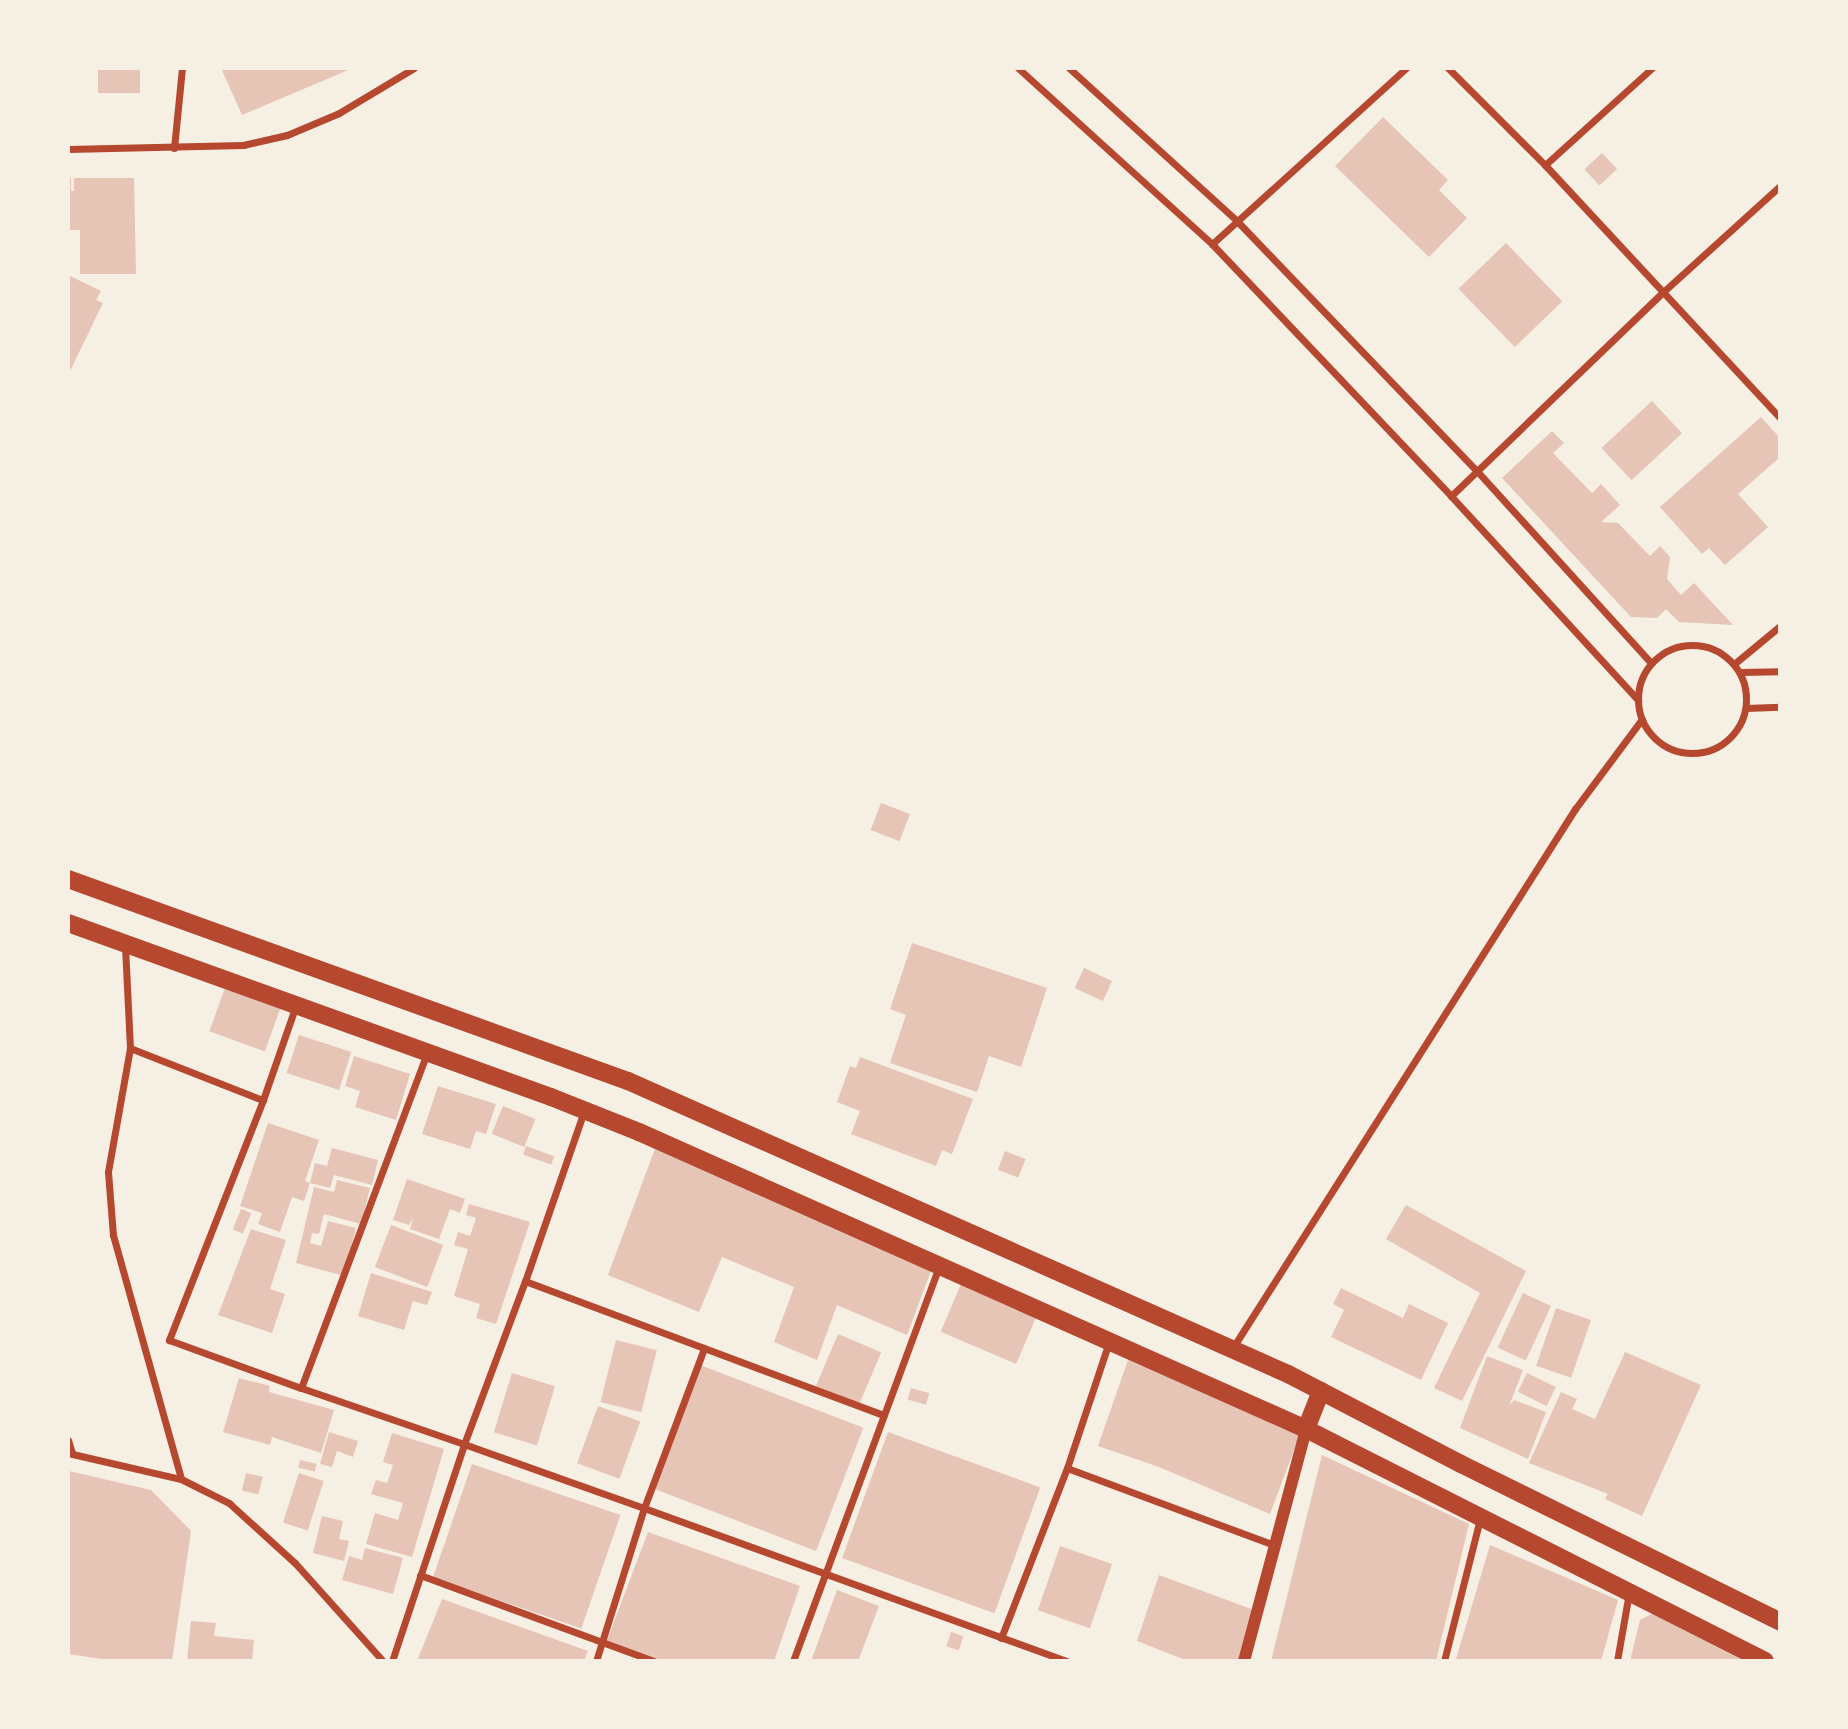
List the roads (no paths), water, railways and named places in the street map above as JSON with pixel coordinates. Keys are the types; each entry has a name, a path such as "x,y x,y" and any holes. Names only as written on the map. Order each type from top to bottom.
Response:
{"main road":[{"path":"68,879 628,1081 1321,1391 1780,1622"},
{"path":"68,923 584,1110 939,1264 1306,1429 1481,1515 1765,1661"},
{"path":"1306,1429 1321,1391"}],"street":[{"path":"174,148 182,68"},
{"path":"68,149 243,145 286,135 339,113 414,68"},
{"path":"1018,68 1212,244 1451,496 1638,700"},
{"path":"1069,68 1237,221 1477,471 1651,663"},
{"path":"1212,244 1406,68"},
{"path":"1448,68 1545,165 1780,418"},
{"path":"1545,165 1652,68"},
{"path":"1451,496 1663,292 1780,186"},
{"path":"1734,664 1780,626"},
{"path":"1693,645 1709,647 1734,664 1741,672 1747,692 1746,708 1733,736 1721,746 1690,754 1661,744 1642,719 1638,700 1639,687 1651,663 1663,653 1693,645"},
{"path":"1741,672 1780,671"},
{"path":"1746,708 1780,707"},
{"path":"1231,1349 1575,809 1642,719"},
{"path":"124,942 130,1048 108,1172 113,1235 181,1479"},
{"path":"296,1004 263,1100 169,1340 1067,1661"},
{"path":"130,1048 263,1100"},
{"path":"301,1388 427,1052"},
{"path":"392,1661 464,1444 525,1281 584,1110"},
{"path":"793,1661 939,1264"},
{"path":"525,1281 884,1415"},
{"path":"1001,1638 1067,1468 1110,1341"},
{"path":"596,1661 644,1508 704,1348"},
{"path":"1244,1661 1306,1429"},
{"path":"68,1440 70,1453 181,1479 229,1503 295,1563 383,1661"},
{"path":"1067,1468 1274,1545"},
{"path":"1444,1661 1481,1515"},
{"path":"420,1575 603,1640 654,1661"},
{"path":"1617,1661 1629,1592"}]}
